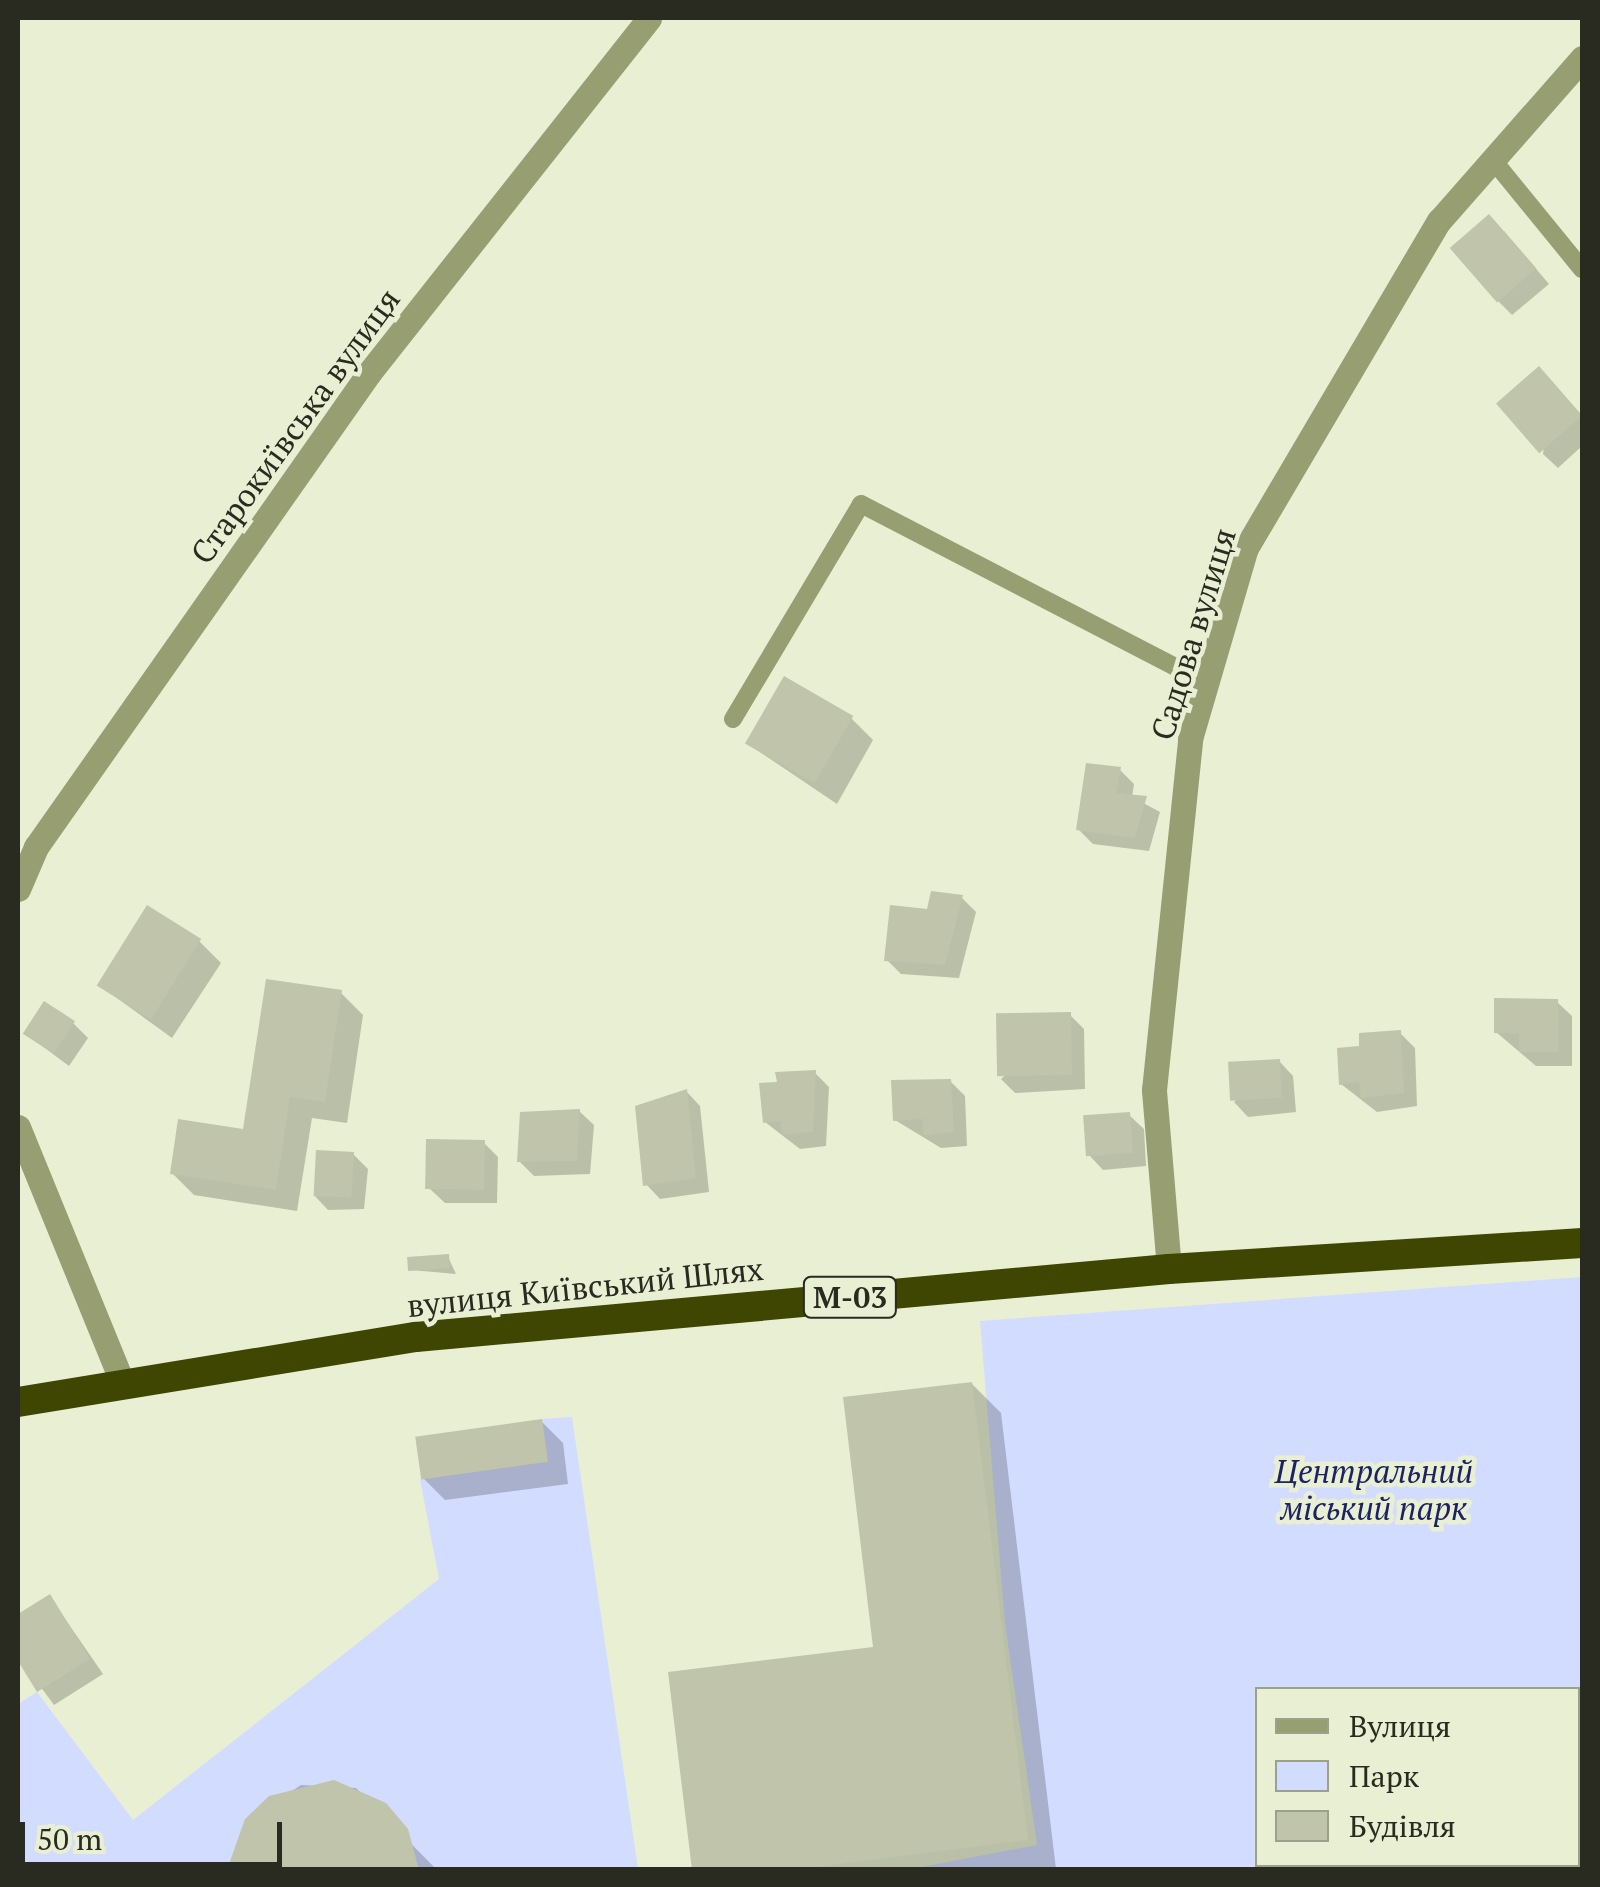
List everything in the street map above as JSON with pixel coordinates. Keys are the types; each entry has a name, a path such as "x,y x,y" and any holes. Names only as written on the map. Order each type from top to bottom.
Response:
{"highway":[{"name":"вулиця Київський Шлях","path":"18,1402 120,1380 416,1337 1169,1269 1582,1243"}],"street":[{"name":"Старокиївська вулиця","path":"18,889 36,847 369,373 648,18"},
{"name":"Садова вулиця","path":"1169,1269 1154,1090 1190,739 1246,548 1438,222 1582,58"},
{"path":"18,1127 120,1380"}],"lane":[{"path":"1493,160 1582,269"},
{"path":"733,719 861,504 1206,682"}],"green space":[{"name":"Центральний міський парк","path":"1582,1277 1582,1837 1580,1687 1255,1687 1255,1867 911,1869 1037,1845 1005,1623 980,1321"},
{"path":"572,1417 638,1869 18,1869 18,1704 37,1692 133,1820 439,1579 420,1479 547,1462 542,1419"}],"building":[{"path":"1489,214 1536,268 1497,302 1450,248"},
{"path":"1539,366 1582,415 1539,453 1496,403"},
{"path":"784,676 853,716 814,784 745,744"},
{"path":"1086,763 1121,767 1116,793 1147,796 1135,838 1076,830"},
{"path":"931,891 963,895 945,965 884,961 890,905 927,909"},
{"path":"147,905 201,939 151,1019 97,986"},
{"path":"266,979 342,990 325,1102 290,1097 276,1190 170,1174 178,1119 243,1129"},
{"path":"1494,998 1558,999 1559,1052 1519,1052 1519,1034 1494,1033"},
{"path":"44,1001 75,1021 54,1054 23,1034"},
{"path":"1071,1012 1072,1075 997,1076 996,1013"},
{"path":"1401,1030 1404,1093 1361,1098 1359,1082 1339,1085 1337,1048 1359,1046 1359,1033"},
{"path":"1280,1059 1282,1098 1230,1101 1228,1062"},
{"path":"816,1070 813,1132 783,1135 780,1121 763,1123 759,1083 777,1082 775,1072"},
{"path":"951,1079 954,1132 924,1135 922,1119 893,1121 891,1080"},
{"path":"687,1089 696,1178 643,1186 635,1106"},
{"path":"580,1109 577,1161 517,1162 520,1112"},
{"path":"1130,1112 1133,1153 1086,1156 1083,1115"},
{"path":"426,1139 485,1140 484,1190 425,1189"},
{"path":"316,1150 354,1152 352,1198 314,1196"},
{"path":"449,1254 450,1268 408,1271 407,1257"},
{"path":"972,1382 1028,1840 793,1870 692,1870 668,1672 873,1647 843,1397"},
{"path":"542,1419 548,1462 421,1479 415,1437"},
{"path":"50,1594 90,1659 37,1692 18,1661 18,1614"},
{"path":"334,1780 386,1803 408,1829 419,1870 227,1870 245,1819 269,1796"}]}
